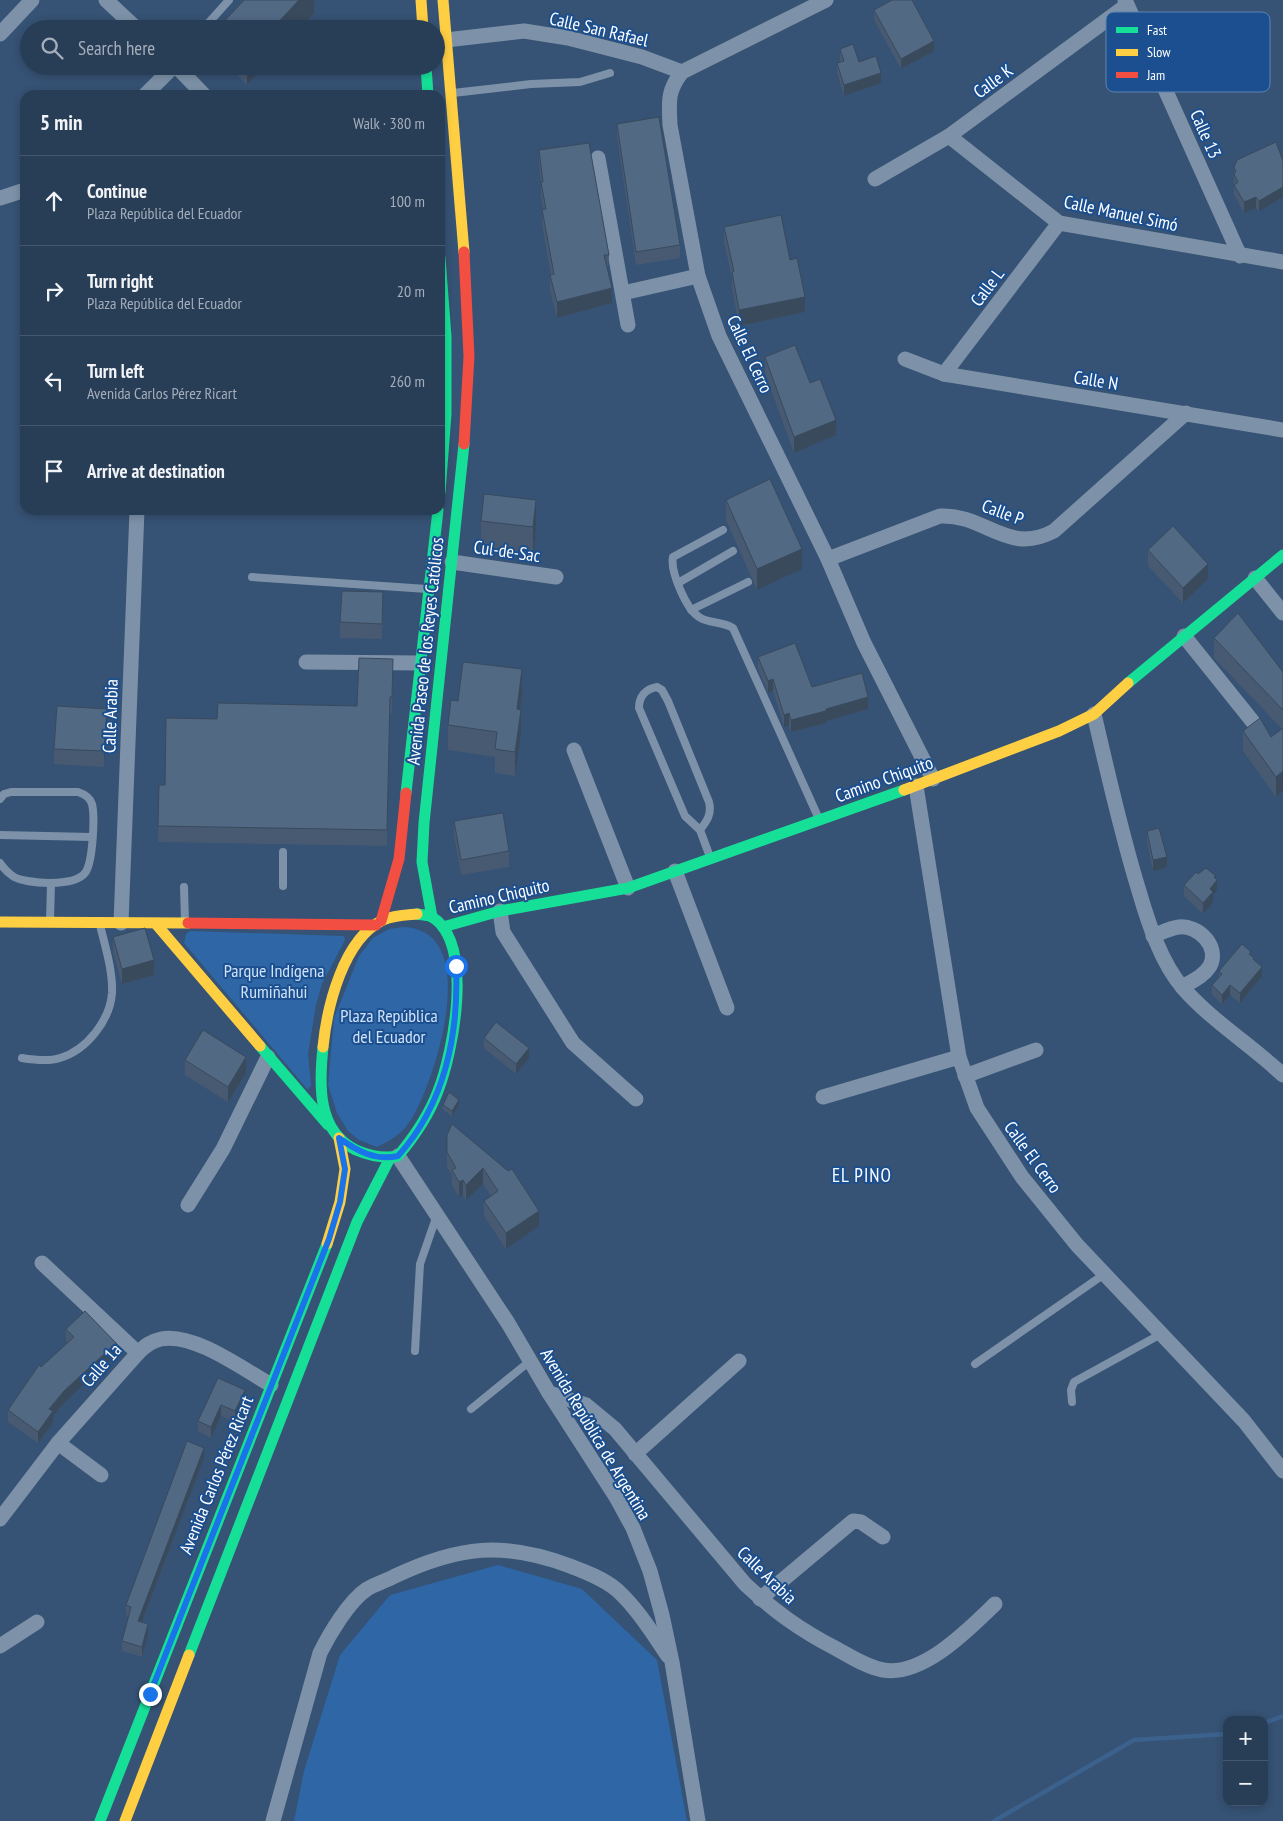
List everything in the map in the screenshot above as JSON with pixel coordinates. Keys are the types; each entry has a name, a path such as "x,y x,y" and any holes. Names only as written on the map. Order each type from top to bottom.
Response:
{"main road":[{"path":"421,0 422,20"},
{"name":"Avenida Paseo de los Reyes Católicos","path":"443,0 444,20"},
{"name":"Avenida Paseo de los Reyes Católicos","path":"445,27 445,46"},
{"name":"Avenida Paseo de los Reyes Católicos","path":"430,75 435,90"},
{"name":"Avenida Paseo de los Reyes Católicos","path":"438,90 440,75"},
{"name":"Avenida Paseo de los Reyes Católicos","path":"432,917 422,862 424,823 460,495 469,356 468,306 445,149"},
{"path":"445,388 445,427"},
{"name":"Avenida Paseo de los Reyes Católicos","path":"379,923 398,859 437,515"},
{"name":"Camino Chiquito","path":"443,927 500,912 628,888 916,786 1059,731 1094,714 1184,636 1283,555"},
{"path":"0,912 19,922"},
{"path":"125,1821 357,1222 394,1157 410,1142 428,1114 447,1066 458,994 456,966 450,941 443,927 432,917 417,914 400,915 379,923 366,934 353,951 341,976 325,1023 320,1061 323,1098 328,1126"},
{"path":"0,922 156,924 379,923"},
{"path":"156,924 339,1138 354,1149 368,1155 394,1157"},
{"name":"Avenida Carlos Pérez Ricart","path":"100,1821 329,1239 340,1202 345,1169 339,1138"}],"street":[{"path":"0,34 32,0"},
{"path":"106,0 127,20"},
{"path":"682,72 826,0"},
{"name":"Calle K","path":"1113,12 1126,2"},
{"name":"Calle K","path":"875,179 949,136 1106,17"},
{"name":"Calle San Rafael","path":"446,40 524,31 568,38 642,57 682,72"},
{"name":"Calle El Cerro","path":"682,72 672,85 668,100 670,125 698,276 719,336 828,559 864,643 933,779"},
{"path":"151,90 166,75"},
{"path":"184,75 199,90"},
{"name":"Calle 13","path":"1166,92 1240,256"},
{"name":"Calle Manuel Simó","path":"949,136 1059,223 1283,262"},
{"path":"598,158 628,325"},
{"path":"0,198 20,192"},
{"name":"Calle L","path":"944,374 1059,223"},
{"path":"623,293 698,276"},
{"path":"445,337 469,356"},
{"name":"Calle N","path":"905,359 944,374 1283,430"},
{"name":"Calle P","path":"828,559 940,516 966,519 1017,539 1031,540 1043,537 1068,519 1186,413"},
{"path":"445,494 460,495"},
{"name":"Calle Arabia","path":"121,923 137,515"},
{"name":"Cul-de-Sac","path":"452,562 556,577"},
{"path":"1256,578 1283,613"},
{"path":"1184,636 1253,722"},
{"path":"306,662 421,663"},
{"path":"1094,714 1123,838 1152,936 1182,987 1210,1015 1264,1057 1283,1075"},
{"path":"574,750 628,888"},
{"name":"Calle El Cerro","path":"916,786 959,1057 977,1108 992,1134 1022,1177 1103,1276 1244,1421 1283,1471"},
{"path":"675,871 727,1008"},
{"path":"500,912 503,932 573,1043 636,1099"},
{"path":"1152,936 1180,927 1192,928 1203,934 1209,943 1212,952 1210,964 1200,977 1182,987"},
{"path":"965,1076 1036,1050"},
{"path":"188,1205 223,1149 268,1057"},
{"path":"823,1097 959,1057"},
{"name":"Avenida República de Argentina","path":"394,1157 437,1214 577,1435 633,1528 650,1571 672,1662 698,1821"},
{"path":"42,1264 138,1352"},
{"name":"Calle 1a","path":"0,1519 58,1443 138,1352 149,1343 161,1339 191,1341 271,1385"},
{"path":"635,1454 739,1361"},
{"name":"Calle Arabia","path":"549,1393 586,1405 596,1412 635,1454 745,1584 760,1599 799,1629 872,1667 885,1671 902,1670 920,1664 966,1633 996,1604"},
{"path":"58,1443 101,1475"},
{"path":"760,1599 853,1521 862,1522 883,1537"},
{"path":"273,1821 320,1653 329,1635 367,1589 415,1567 443,1557 492,1548 534,1554 565,1564 589,1573 617,1589 647,1624 672,1662"},
{"path":"0,1646 37,1622"}],"lane":[{"path":"211,20 229,0"},
{"path":"445,93 531,84 580,82 610,73"},
{"path":"723,530 673,557 672,571 691,610 704,620 728,625 732,628 820,820"},
{"path":"678,582 733,552"},
{"path":"252,577 429,589"},
{"path":"691,610 748,582"},
{"path":"700,830 707,821 711,810 710,802 668,701 662,690 656,687 649,688 641,696 639,708 685,816 700,830 710,859"},
{"path":"0,799 4,794 11,792 78,792 86,795 92,804 90,862 85,873 76,880 51,883 15,877 4,870 0,864"},
{"path":"0,835 92,838"},
{"path":"283,852 284,886"},
{"path":"50,922 51,883"},
{"path":"184,887 185,924"},
{"path":"22,1058 41,1061 60,1058 83,1045 105,1019 112,991 100,923"},
{"path":"415,1351 420,1264 437,1214"},
{"path":"975,1364 1103,1276"},
{"path":"1072,1402 1071,1390 1074,1382 1161,1334"},
{"path":"471,1409 530,1361"}],"green space":[{"name":"Plaza República del Ecuador","path":"404,927 428,935 442,953 448,979 447,1009 441,1041 432,1072 412,1118 397,1136 377,1147 359,1140 348,1131 337,1113 328,1085 334,1018 359,956 373,938 389,929"},
{"name":"Parque Indígena Rumiñahui","path":"190,931 344,936 345,940 322,984 316,1005 308,1054 311,1085 308,1090 184,943 186,934"},
{"path":"498,1565 582,1589 657,1660 687,1821 294,1821 304,1771 340,1655 390,1595"}],"building":[{"path":"244,0 299,0 280,20 225,20"},
{"path":"892,0 912,0 934,41 901,59 874,10"},
{"path":"853,44 859,62 876,56 881,73 844,85 837,63 844,61 840,49"},
{"path":"659,117 680,245 636,252 617,124"},
{"path":"1276,142 1283,161 1283,187 1259,201 1256,197 1244,202 1234,185 1238,182 1234,174 1236,172 1234,167 1237,160"},
{"path":"589,143 609,255 604,255 612,288 557,302 550,275 554,274 542,209 546,209 541,182 543,182 539,150"},
{"path":"781,215 790,260 797,258 805,297 739,310 732,272 734,271 724,227"},
{"path":"795,345 810,383 820,379 836,420 794,437 765,357"},
{"path":"770,479 802,549 757,569 726,500"},
{"path":"484,494 536,500 533,527 481,521"},
{"path":"1173,526 1208,564 1183,588 1148,550"},
{"path":"342,591 383,592 382,624 340,622"},
{"path":"1238,613 1283,672 1283,710 1214,638"},
{"path":"795,643 812,687 862,673 868,697 791,720 789,713 784,715 773,679 768,681 758,657"},
{"path":"359,658 393,659 392,697 390,697 387,830 158,826 159,785 165,785 166,718 217,719 218,703 357,706"},
{"path":"463,662 522,669 517,709 521,710 515,752 495,749 497,732 448,725 451,700 458,701"},
{"path":"57,706 107,709 104,751 54,749"},
{"path":"1260,718 1271,737 1283,728 1283,771 1276,777 1243,731"},
{"path":"503,813 509,851 461,860 454,821"},
{"path":"1159,828 1167,857 1153,860 1147,831"},
{"path":"1206,868 1216,876 1214,877 1217,880 1210,889 1213,892 1203,903 1184,885 1196,872 1198,874"},
{"path":"145,928 154,960 122,969 113,937"},
{"path":"1242,944 1251,952 1249,954 1253,959 1262,967 1240,993 1230,985 1222,995 1212,985 1222,974 1219,971"},
{"path":"496,1022 529,1048 516,1064 484,1038"},
{"path":"203,1030 246,1057 228,1087 185,1060"},
{"path":"449,1092 459,1100 452,1111 443,1105"},
{"path":"452,1124 508,1171 512,1169 539,1211 506,1233 484,1201 498,1191 483,1168 466,1185 463,1180 459,1182 452,1170 456,1168 447,1152 447,1135"},
{"path":"85,1311 116,1343 64,1391 49,1409 53,1411 38,1432 8,1410 39,1365 41,1367 74,1337 66,1329"},
{"path":"218,1378 245,1390 235,1411 221,1405 211,1427 198,1421"},
{"path":"187,1441 204,1448 138,1621 148,1624 142,1647 122,1641 131,1607 126,1605"}],"waterway":[{"path":"1268,1722 1283,1716"},
{"path":"994,1821 1134,1740 1223,1734"}],"traffic: fast":[{"path":"427,75 428,90"},
{"path":"445,324 445,427"},
{"path":"432,917 422,862 424,823 464,444"},
{"path":"406,793 437,515"},
{"path":"1128,683 1283,555"},
{"path":"443,927 500,911 628,888 904,790"},
{"path":"323,1047 321,1091 327,1119 334,1131 343,1142 361,1152 382,1157 398,1156 421,1125 438,1091 449,1051 457,1000 457,973 453,950 445,930 432,917 417,914"},
{"path":"260,1046 328,1125"},
{"path":"189,1655 357,1222 390,1158"},
{"path":"100,1821 327,1244"}],"traffic: slow":[{"path":"421,0 422,20"},
{"path":"443,0 445,20"},
{"path":"445,24 464,252"},
{"path":"904,790 1059,731 1094,714 1128,683"},
{"path":"323,1047 333,994 347,958 357,942 369,929 387,918 417,914"},
{"path":"0,922 188,923"},
{"path":"156,924 260,1046"},
{"path":"327,1244 340,1202 345,1169 339,1138"},
{"path":"125,1821 189,1655"}],"traffic: jam":[{"path":"464,252 469,356 464,444"},
{"path":"381,921 399,859 406,793"},
{"path":"188,923 376,925"}],"district":[{"name":"EL PINO","path":"862,1175"}],"route":[{"path":"150,1694 329,1239 340,1202 345,1169 339,1138 354,1149 368,1155 390,1158 398,1156 410,1142 428,1114 447,1066 458,994 456,966"}]}
